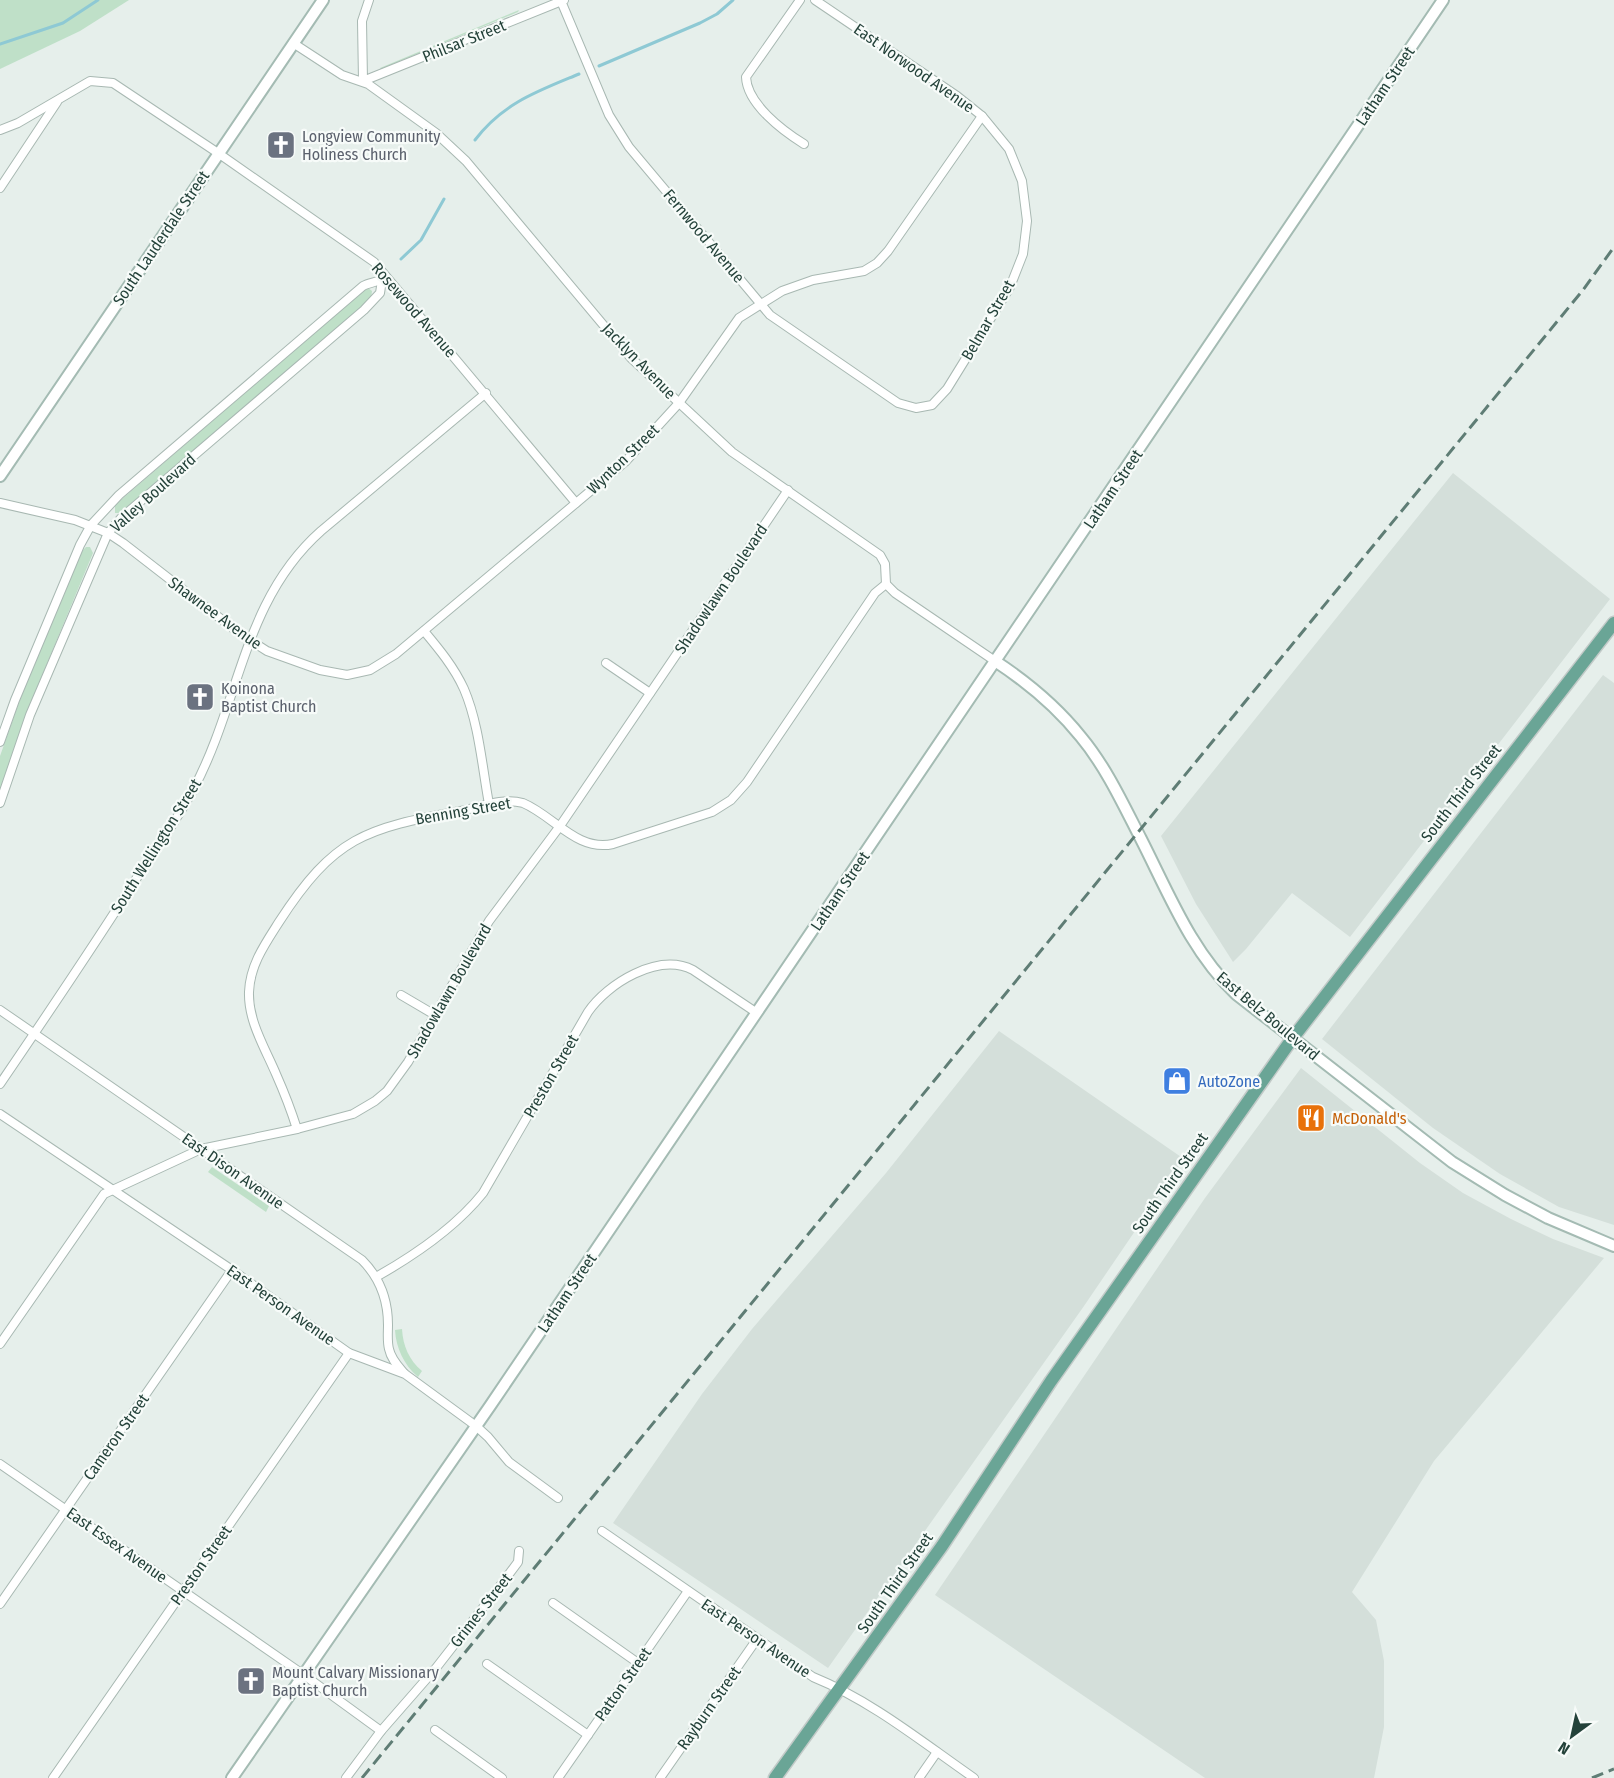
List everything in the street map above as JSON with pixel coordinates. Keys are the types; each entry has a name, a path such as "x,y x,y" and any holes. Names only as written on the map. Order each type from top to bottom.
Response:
{"main road":[{"name":"South Third Street","path":"775,1778 942,1546 1051,1381 1292,1039 1614,622"}],"street":[{"name":"South Lauderdale Street","path":"0,476 322,0"},
{"path":"363,81 362,21 369,0"},
{"path":"800,0 746,77 747,88 774,123 804,144"},
{"name":"East Norwood Avenue","path":"815,0 957,96 982,116"},
{"name":"Latham Street","path":"232,1778 476,1426 1443,0"},
{"name":"Philsar Street","path":"363,81 562,1"},
{"name":"Fernwood Avenue","path":"562,1 609,115 629,147 770,315 898,403 916,408"},
{"name":"Jacklyn Avenue","path":"293,43 342,75 363,81 436,133 466,161 631,358 732,452 880,555 885,564 886,584"},
{"name":"Rosewood Avenue","path":"0,130 18,123 58,100 75,87 90,81 113,83 362,252 486,393 576,503"},
{"path":"0,188 58,100"},
{"name":"Wynton Street","path":"424,631 625,462 679,403 739,318 782,291 813,280 851,275 864,271 877,263 888,251 982,116"},
{"name":"Belmar Street","path":"916,408 932,405 947,389 1010,286 1023,254 1027,221 1022,181 1009,149 982,116"},
{"name":"Valley Boulevard","path":"0,742 53,608 91,525 119,495 363,286 371,281 385,278"},
{"name":"Valley Boulevard","path":"0,803 30,715 108,533 121,518 364,310 380,293 385,278"},
{"name":"South Wellington Street","path":"0,1084 80,969 193,789 272,590 298,554 321,531 486,393"},
{"name":"Shadowlawn Boulevard","path":"0,1344 105,1194 201,1149 345,1118 375,1101 401,1074 489,921 560,826 788,490"},
{"name":"Shawnee Avenue","path":"0,502 91,525 108,533 250,642 267,651 320,670 339,674 370,670 388,660 424,631"},
{"path":"886,584 996,661"},
{"name":"Benning Street","path":"297,1130 290,1107 252,1017 249,990 253,968 260,952 306,882 327,860 347,845 387,826 512,801 523,803 581,841 594,845 608,845 705,815 725,805 736,796 752,776 875,593 886,584"},
{"path":"424,631 453,669 467,698 476,730 489,804"},
{"name":"East Belz Boulevard","path":"996,661 1036,691 1081,736 1109,778 1176,911 1201,954 1236,994 1452,1162 1539,1214 1614,1246"},
{"path":"606,663 650,693"},
{"name":"Preston Street","path":"376,1278 442,1233 467,1212 483,1193 588,1012 599,997 617,982 653,968 682,966 693,970 757,1013"},
{"path":"401,995 435,1015"},
{"name":"East Dison Avenue","path":"0,1010 362,1260 384,1293 388,1306 389,1350 392,1358 405,1374"},
{"name":"East Person Avenue","path":"0,1114 232,1270 349,1353 405,1374 476,1426 509,1462 558,1498"},
{"name":"Cameron Street","path":"0,1604 232,1270"},
{"name":"Preston Street","path":"53,1778 349,1353"},
{"name":"East Essex Avenue","path":"0,1464 381,1731"},
{"name":"East Person Avenue","path":"602,1531 813,1677 866,1703 974,1778"},
{"name":"Grimes Street","path":"346,1778 381,1731 436,1668 503,1582 518,1562 519,1551"},
{"name":"Patton Street","path":"558,1778 688,1591"},
{"path":"553,1603 638,1663"},
{"name":"Rayburn Street","path":"660,1778 757,1639"},
{"path":"487,1664 588,1735"},
{"path":"435,1730 502,1778"},
{"path":"919,1778 937,1752"}],"shaded area":[{"path":"1453,473 1610,599 1350,937 1292,893 1233,962 1196,904 1161,836"},
{"path":"1603,675 1614,683 1614,1225 1559,1207 1500,1174 1433,1128 1322,1039"},
{"path":"999,1031 1184,1159 1084,1306 828,1668 613,1523 702,1394 752,1329 886,1173"},
{"path":"1301,1068 1420,1163 1463,1193 1553,1239 1604,1258 1434,1461 1352,1592 1376,1620 1384,1661 1384,1727 1374,1778 1205,1778 935,1595 1205,1198"}],"green space":[{"path":"0,0 129,0 80,31 0,69"},
{"path":"519,10 518,12 380,68"},
{"path":"368,288 372,291 371,299 136,501 121,513 115,513 115,505"},
{"path":"90,547 93,553 24,719 0,791 0,756 21,697 82,551"},
{"path":"212,1167 269,1206 266,1212 208,1172"},
{"path":"402,1329 408,1352 422,1371 418,1377 405,1362 399,1350 395,1330"}],"waterway":[{"path":"0,44 63,23 98,0"},
{"path":"599,66 700,23 717,14 733,0"},
{"path":"475,140 497,116 509,107 579,74"},
{"path":"401,259 421,240 444,199"}],"railway":[{"path":"362,1778 1583,290 1614,247"},
{"path":"1592,1778 1614,1769"}],"place":[{"name":"Longview Community Holiness Church","path":"281,145"},
{"name":"Koinona Baptist Church","path":"200,697"},
{"name":"AutoZone","path":"1177,1081"},
{"name":"McDonald's","path":"1311,1118"},
{"name":"Mount Calvary Missionary Baptist Church","path":"251,1681"}]}
